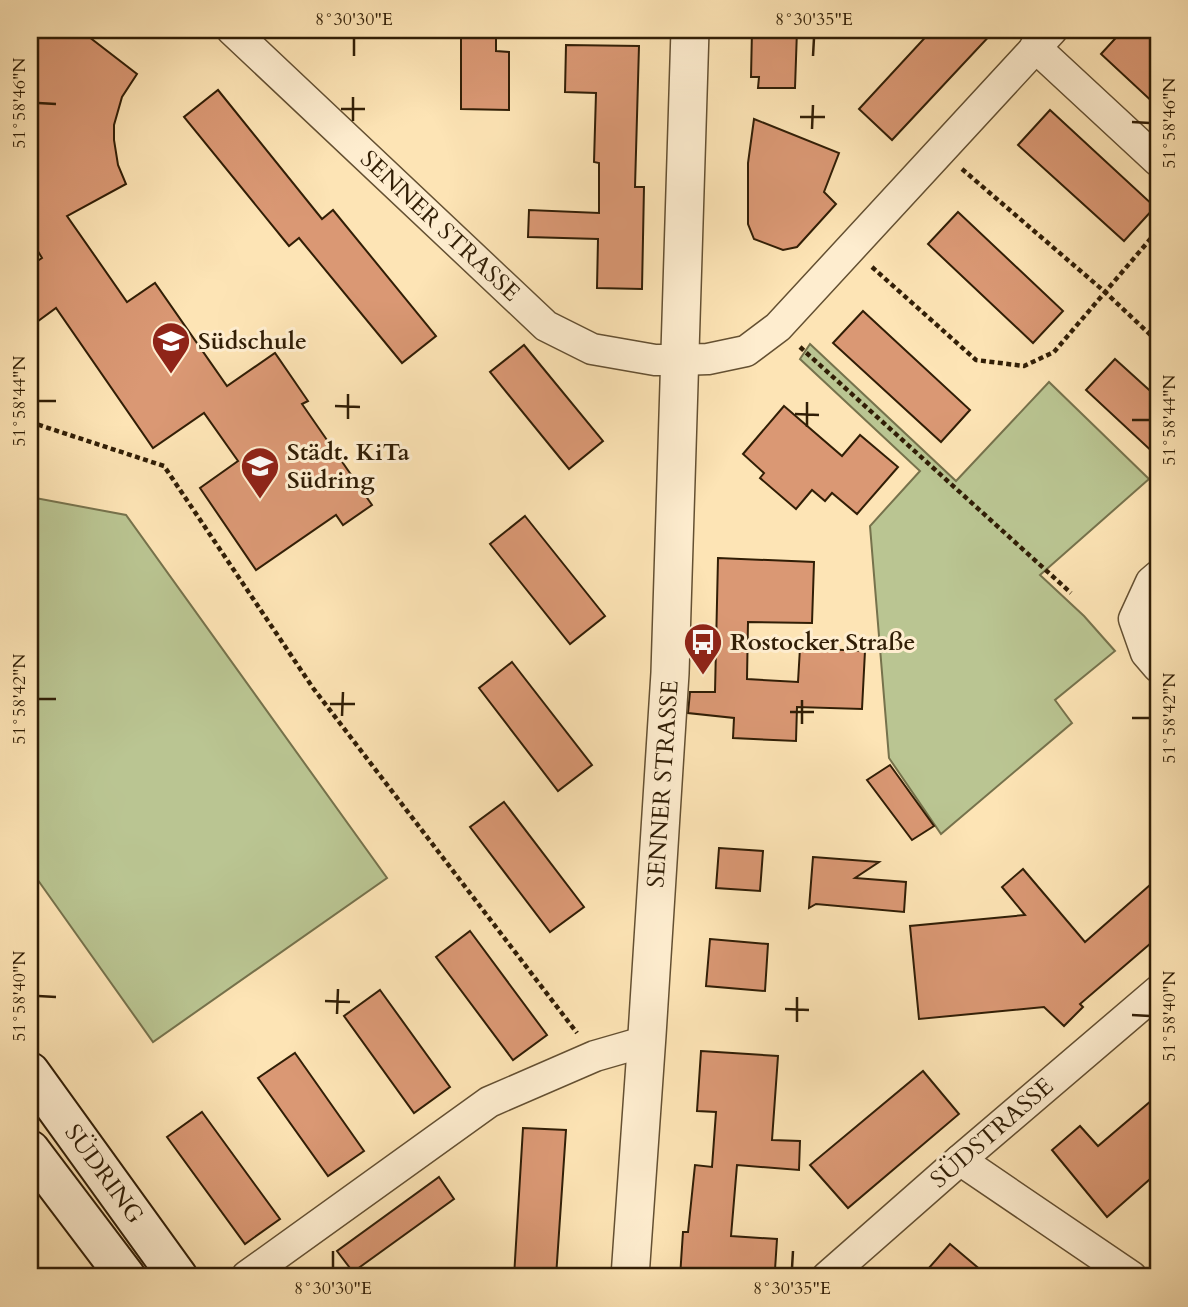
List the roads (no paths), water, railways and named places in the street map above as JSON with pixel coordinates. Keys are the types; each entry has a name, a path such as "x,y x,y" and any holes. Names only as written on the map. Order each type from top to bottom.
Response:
{"main road":[{"name":"SÜDRING","path":"30,1072 178,1277"},
{"name":"SÜDRING","path":"30,1150 127,1277"}],"street":[{"name":"SENNER STRASSE","path":"232,30 546,326 593,349 655,360 680,360"},
{"name":"SENNER STRASSE","path":"630,1277 670,673 690,30"},
{"path":"680,360 708,359 746,351 778,327 1043,39 1158,161"},
{"path":"1158,576 1151,582 1134,619 1146,653 1158,667"},
{"name":"SÜDSTRASSE","path":"827,1277 1158,991"},
{"path":"247,1276 489,1102 595,1056 647,1041"},
{"path":"960,1160 1132,1277"}],"place":[{"name":"Südschule","path":"171,375"},
{"name":"Städt. KiTa Südring","path":"260,500"},
{"name":"Rostocker Straße","path":"703,676"}]}
